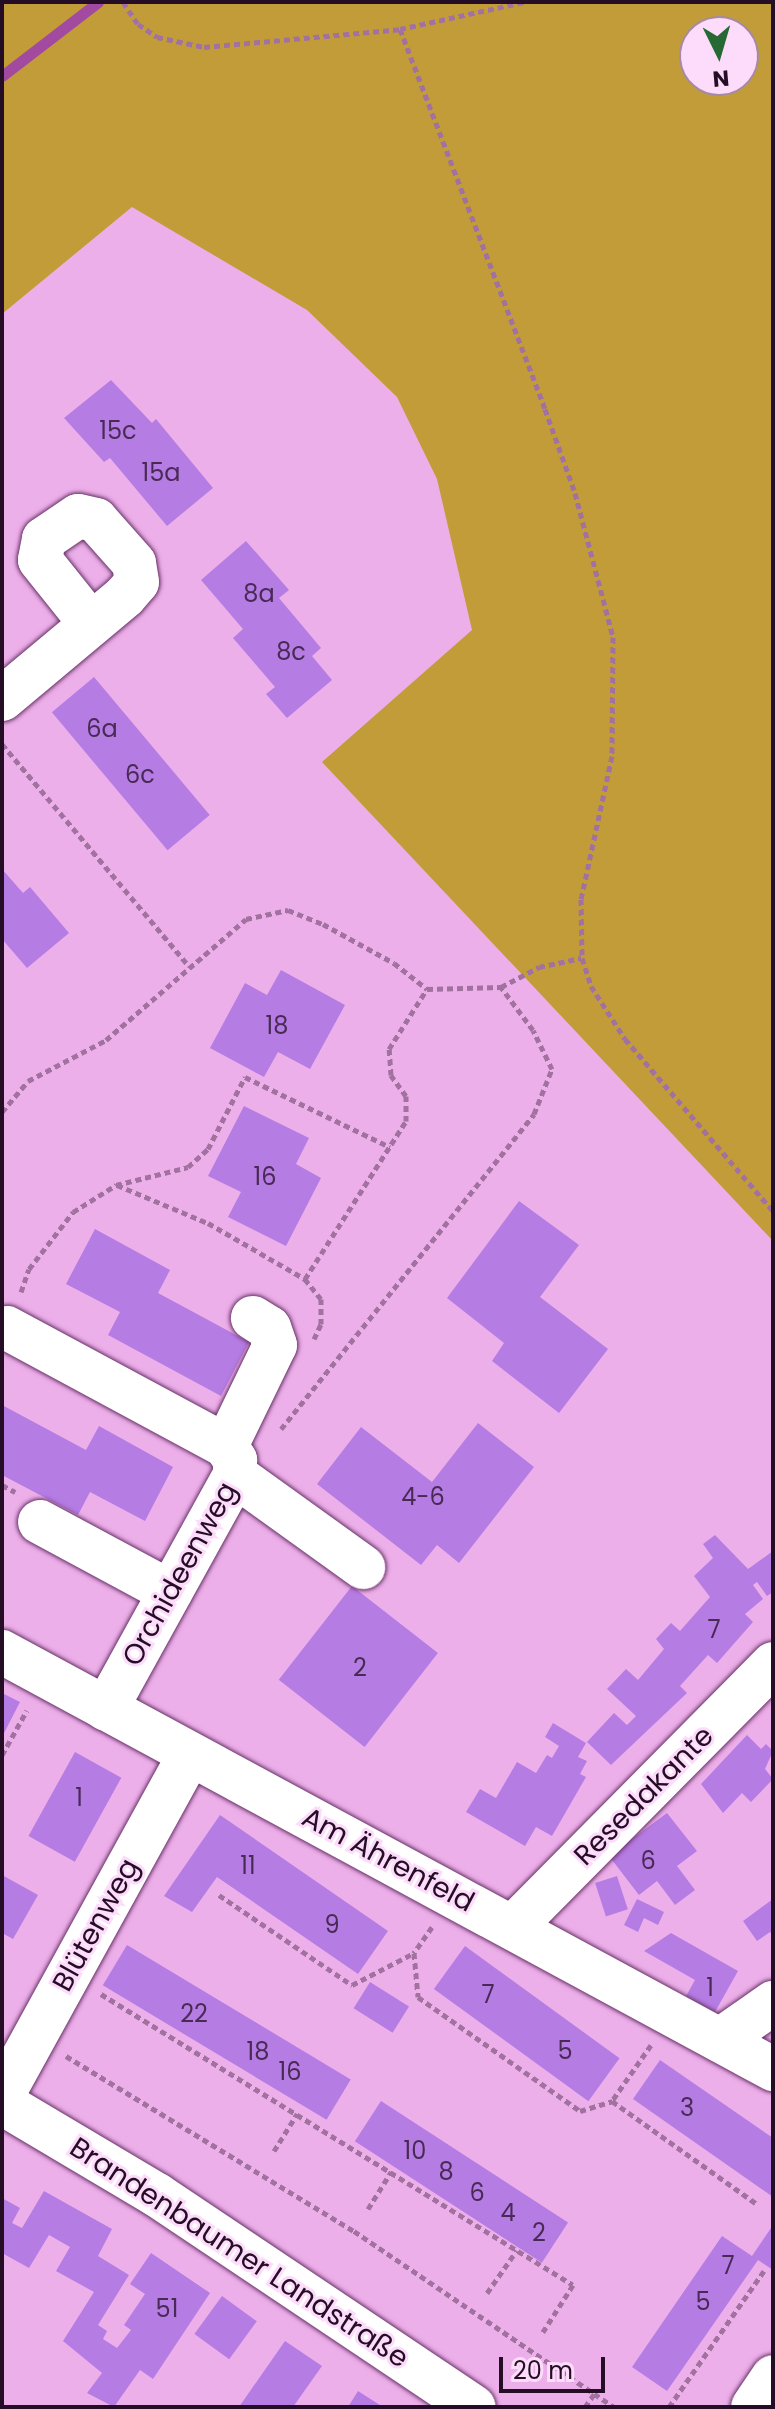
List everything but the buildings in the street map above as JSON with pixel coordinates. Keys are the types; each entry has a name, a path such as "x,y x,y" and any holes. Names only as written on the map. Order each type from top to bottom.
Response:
{"street":[{"path":"2,699 91,624"},
{"path":"253,1318 269,1328 275,1345 232,1460 363,1567"},
{"name":"Orchideenweg","path":"7,1328 232,1460 170,1592 106,1709"},
{"path":"40,1522 170,1592"},
{"name":"Am Ährenfeld","path":"2,1652 773,2069"},
{"name":"Resedakante","path":"513,1927 773,1664"},
{"name":"Blütenweg","path":"2,2096 190,1754"},
{"path":"720,2040 773,2003"},
{"name":"Brandenbaumer Landstraße","path":"2,2103 157,2195 474,2407"},
{"path":"753,2407 773,2377"}],"path":[{"path":"123,2 138,24 157,37 204,47 400,29 524,2"},
{"path":"400,29 560,451 613,637 612,756 581,899 582,958 591,986 625,1039 773,1211"},
{"path":"2,744 189,966"},
{"path":"2,1112 28,1081 106,1040 246,919 288,910 394,963 427,989 501,987 539,967 582,958"},
{"path":"232,1460 270,1444 357,1328 534,1114 552,1069 533,1030 501,987"},
{"path":"305,1279 406,1121 406,1096 391,1075 389,1049 427,989"},
{"path":"7,1328 29,1269 73,1212 116,1185 188,1167 208,1149 245,1077 390,1147"},
{"path":"116,1185 208,1223 305,1279 321,1299 321,1324 311,1345"},
{"path":"2,1755 45,1676"},
{"path":"219,1895 352,1985 414,1953 454,1894"},
{"path":"414,1953 418,1997 580,2111 612,2101 673,2014"},
{"path":"67,1973 573,2285 543,2332"},
{"path":"33,2037 354,2231 614,2407"},
{"path":"612,2101 757,2204"},
{"path":"274,2151 297,2114"},
{"path":"368,2209 391,2172"},
{"path":"487,2293 517,2250"},
{"path":"669,2407 764,2271"},
{"path":"585,2407 594,2394"}],"shaded area":[{"path":"2,2 773,2 773,1241 322,762 472,630 437,479 397,397 307,310 132,207 2,314"}],"waterway":[{"path":"2,76 98,2"}]}
